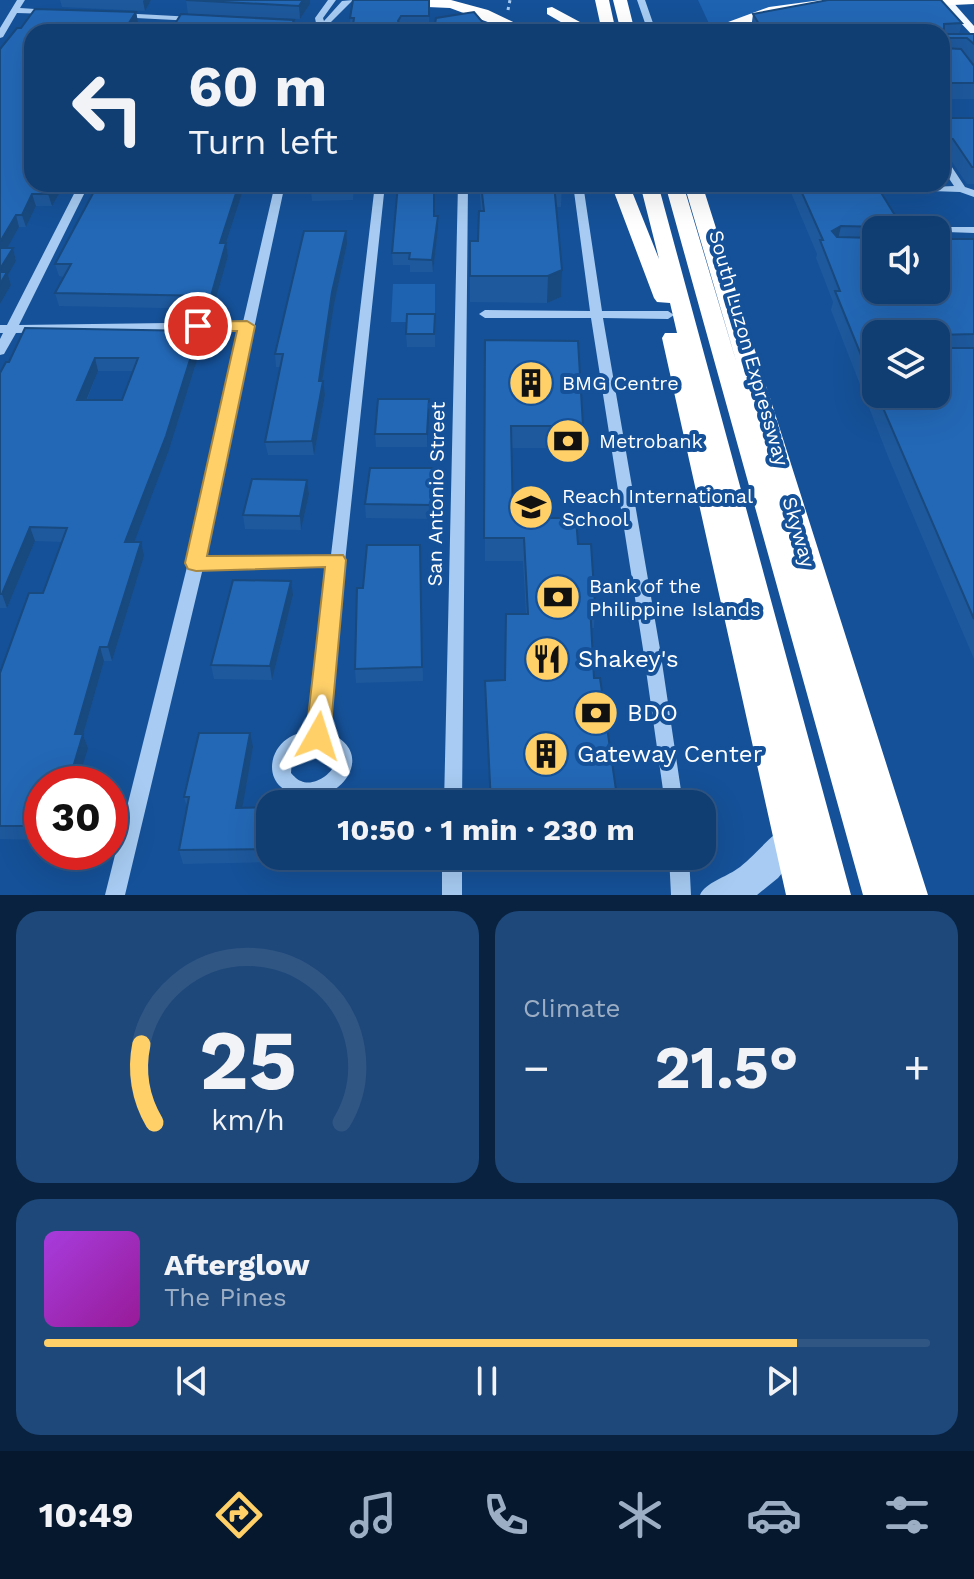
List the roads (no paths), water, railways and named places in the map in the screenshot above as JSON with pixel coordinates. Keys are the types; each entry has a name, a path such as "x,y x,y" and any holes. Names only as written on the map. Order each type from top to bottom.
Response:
{"highway":[{"path":"359,0 451,4 483,13 501,24"},
{"path":"591,0 596,24"},
{"path":"599,24 602,0"},
{"path":"622,0 628,24"},
{"path":"732,24 774,10 854,0 870,4"},
{"path":"896,4 974,0"},
{"path":"558,24 552,11 582,24"},
{"path":"623,192 666,306"},
{"path":"637,192 803,895"},
{"path":"651,192 834,895"},
{"name":"South Luzon Expressway","path":"675,192 878,895"},
{"path":"695,192 911,895"}],"main road":[{"path":"956,1 974,16"},
{"path":"956,1 974,33"}],"street":[{"path":"0,35 21,0"},
{"path":"24,10 33,0"},
{"path":"320,24 319,18 332,0"},
{"path":"326,24 342,3 349,0"},
{"path":"641,0 649,24"},
{"path":"12,14 24,10 55,12"},
{"path":"102,14 212,20"},
{"path":"950,172 961,189"},
{"path":"950,189 974,194"},
{"path":"0,351 6,329 80,192"},
{"path":"115,895 196,563 278,192"},
{"path":"318,736 379,192"},
{"name":"San Antonio Street","path":"453,790 463,192"},
{"path":"579,192 594,313 621,454 672,790"},
{"path":"883,207 899,229 974,230"},
{"path":"485,314 594,313 666,306"},
{"path":"6,329 247,326"},
{"path":"196,563 336,560"},
{"path":"710,895 743,877 789,842"},
{"path":"741,895 771,872 789,842"},
{"path":"452,870 452,895"},
{"path":"680,870 681,895"}],"place":[{"name":"BMG Centre","path":"531,383"},
{"name":"Metrobank","path":"568,441"},
{"name":"Reach International School","path":"531,507"},
{"name":"Bank of the Philippine Islands","path":"558,597"},
{"name":"Shakey's","path":"547,659"},
{"name":"BDO","path":"596,713"},
{"name":"Gateway Center","path":"546,754"}]}
